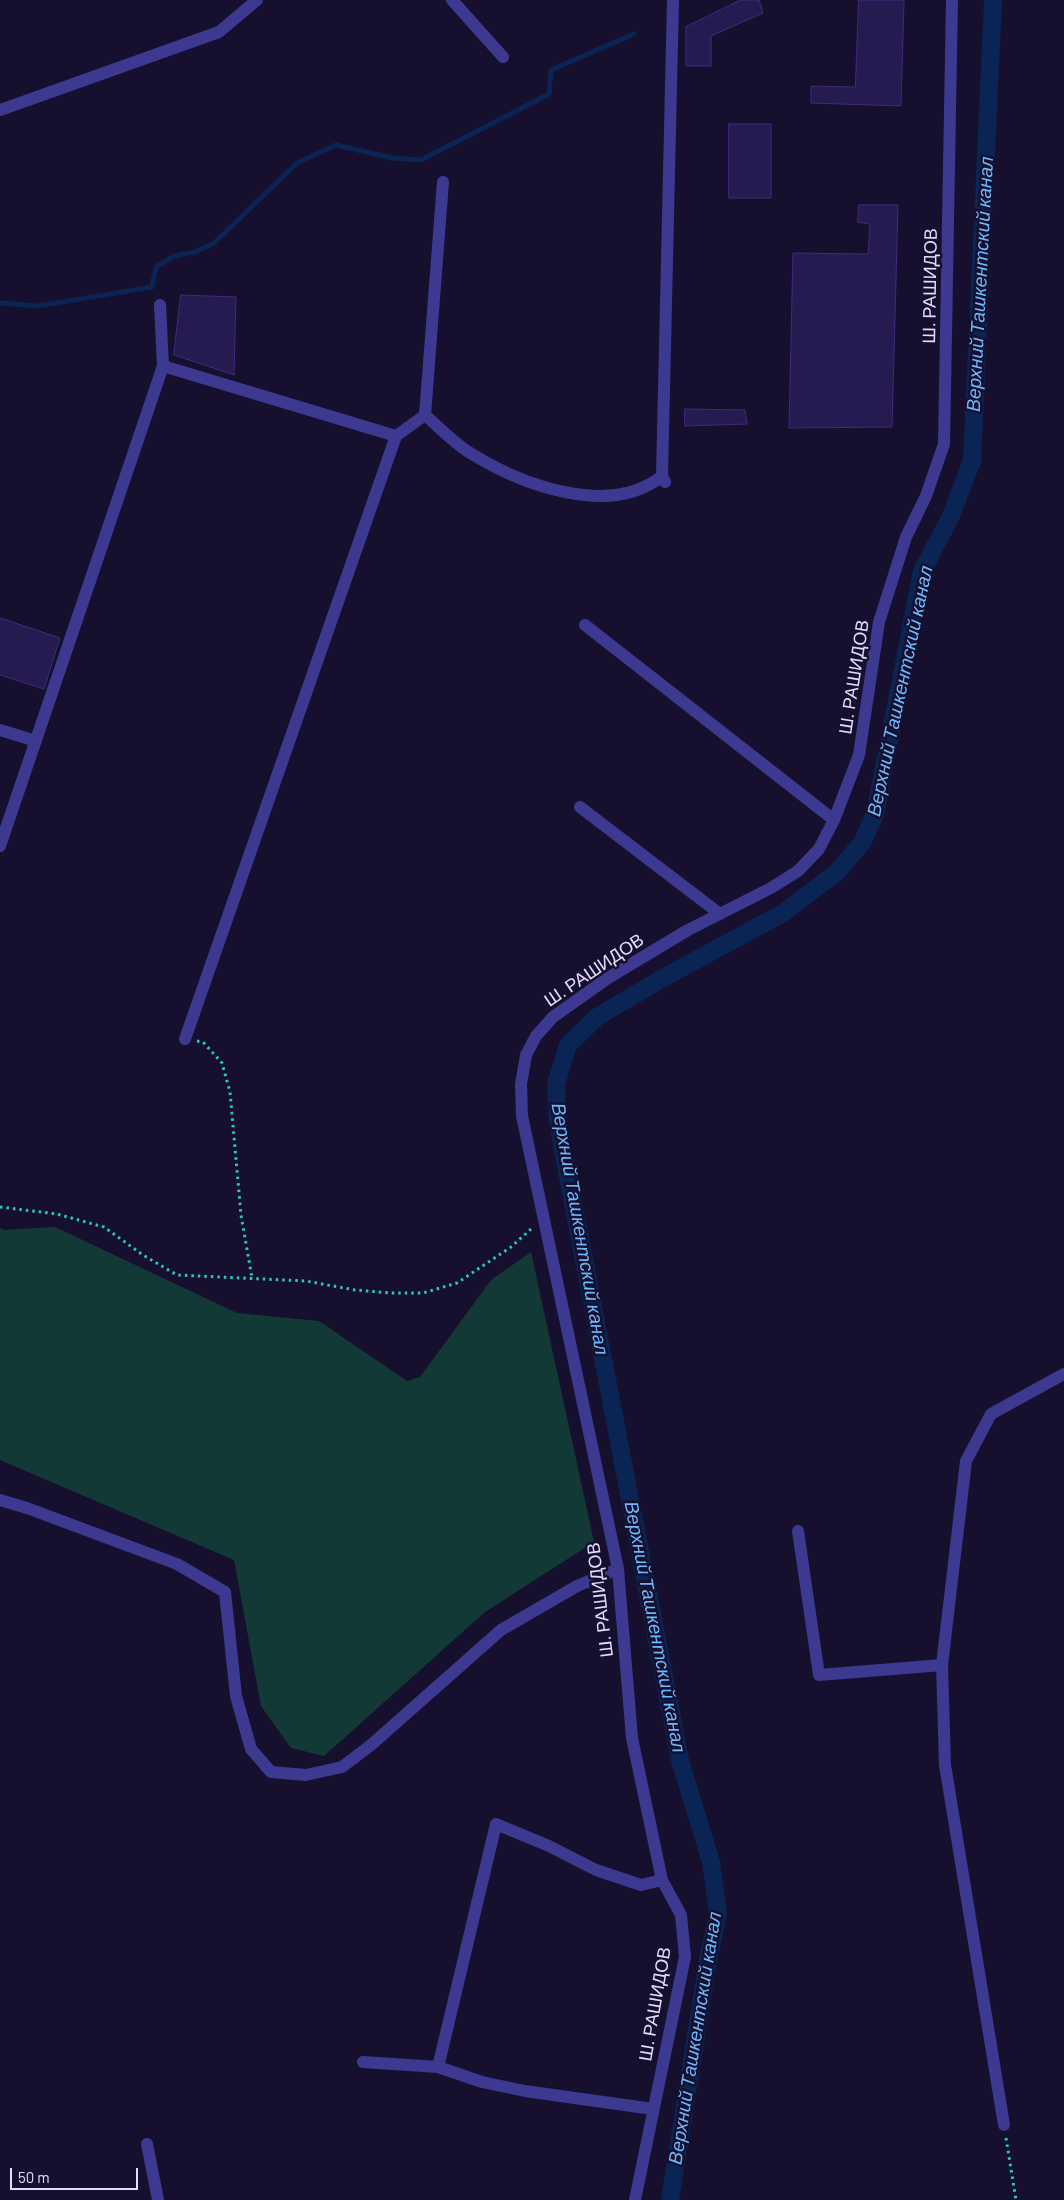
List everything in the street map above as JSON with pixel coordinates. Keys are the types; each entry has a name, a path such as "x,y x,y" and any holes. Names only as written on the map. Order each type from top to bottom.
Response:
{"street":[{"path":"0,110 219,32 257,0"},
{"path":"452,0 503,57"},
{"path":"424,415 471,454 550,489 574,494 617,496 649,486 663,479 673,0"},
{"name":"Ш. РАШИДОВ","path":"635,2200 685,1957 682,1915 662,1880 632,1738 618,1569 522,1116 521,1084 526,1055 536,1036 553,1016 608,978 688,930 771,888 798,871 819,849 834,820 859,755 879,622 906,537 926,496 944,444 952,0"},
{"path":"185,1039 396,436 424,415 443,182"},
{"path":"0,846 163,366 160,305"},
{"path":"163,366 396,436"},
{"path":"585,625 834,820"},
{"path":"0,730 36,741"},
{"path":"580,807 720,914"},
{"path":"1004,2125 945,1765 942,1664 966,1461 991,1414 1064,1374"},
{"path":"0,1500 177,1564 226,1592 239,1705 251,1749 271,1772 306,1775 342,1767 371,1744 501,1630 577,1586 618,1569"},
{"path":"798,1531 819,1675 942,1664"},
{"path":"438,2067 496,1824 549,1846 596,1870 641,1885 662,1880"},
{"path":"363,2062 438,2067 482,2082 525,2091 653,2109"},
{"path":"148,2144 158,2200"}],"path":[{"path":"185,1039 203,1042 222,1063 230,1092 241,1215 252,1278"},
{"path":"0,1207 57,1214 104,1227 177,1275 306,1281 355,1290 423,1293 457,1283 511,1247 544,1220"},
{"path":"1004,2125 1016,2200"}],"green space":[{"path":"55,1227 237,1313 319,1321 407,1381 420,1377 491,1280 531,1252 594,1542 485,1612 324,1756 291,1748 261,1706 234,1560 0,1460 0,1228 4,1230"}],"building":[{"path":"741,0 759,0 763,13 711,36 711,66 686,66 686,27"},
{"path":"859,0 904,0 901,106 811,103 811,86 855,87"},
{"path":"729,124 771,124 771,198 729,198"},
{"path":"859,205 898,205 892,427 789,428 793,253 868,254 870,224 858,222"},
{"path":"181,295 236,297 234,375 174,355"},
{"path":"685,409 745,410 747,424 685,426"},
{"path":"0,618 60,638 44,689 0,675"}],"waterway":[{"name":"Верхний Ташкентский канал","path":"670,2200 708,1960 718,1913 711,1862 680,1760 558,1124 556,1084 568,1045 597,1017 661,979 783,913 837,872 862,843 875,814 922,571 951,516 972,461 993,0"},
{"path":"0,303 38,306 152,287 156,267 174,256 195,252 214,243 297,163 336,145 392,158 421,160 549,94 551,70 634,34"}]}
